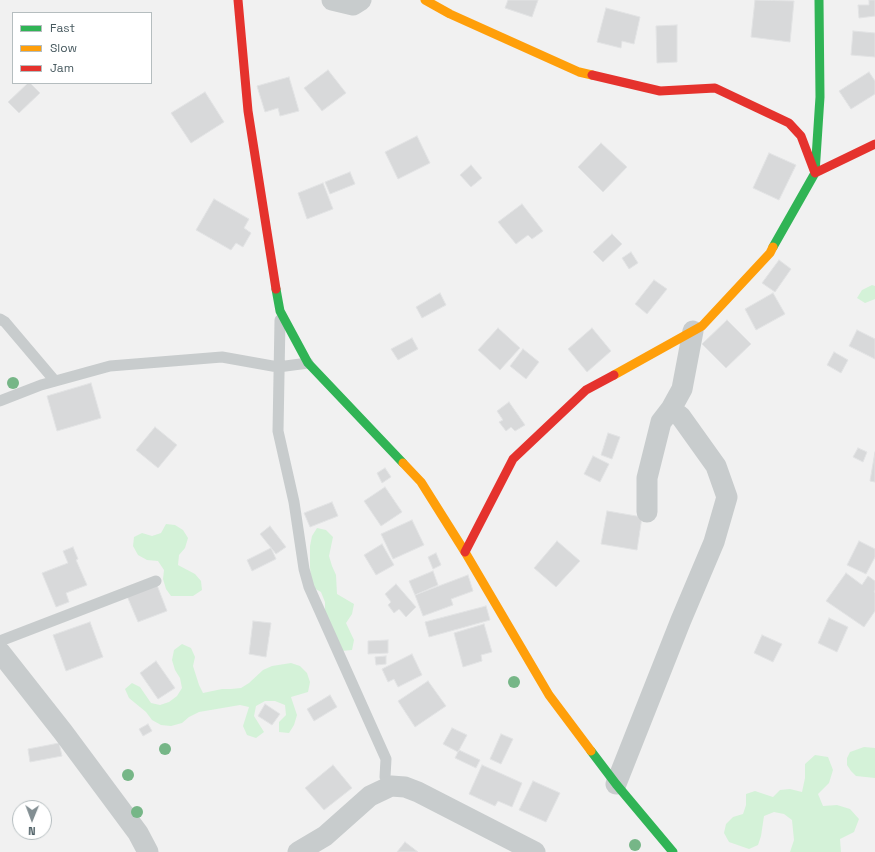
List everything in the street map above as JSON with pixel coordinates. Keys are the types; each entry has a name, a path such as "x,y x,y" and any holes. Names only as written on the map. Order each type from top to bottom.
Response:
{"street":[{"path":"238,0 248,111 280,312 308,363 421,482 465,552 549,695 616,784 673,852"},
{"path":"332,0 353,5 361,0"},
{"path":"425,0 450,14 579,72 660,91 715,88 789,123 801,136 815,173"},
{"path":"465,552 513,459 586,390 702,326 770,253 815,173 820,97 819,0"},
{"path":"815,173 875,144"},
{"path":"647,512 647,478 661,422 671,409 682,389 693,331"},
{"path":"616,784 681,620 714,542 727,497 716,466 681,417 671,409"},
{"path":"0,652 63,732 138,833 148,852"},
{"path":"298,852 325,836 370,796 391,786 405,787 418,792 535,852"}],"lane":[{"path":"280,312 278,431 294,502 304,569 309,586 386,759 385,777 391,786"},
{"path":"0,319 5,322 55,381"},
{"path":"0,401 55,381 110,366 222,357 278,367 308,363"},
{"path":"0,641 156,581"}],"green space":[{"path":"872,285 875,286 875,299 865,303 857,298 862,290"},
{"path":"166,524 175,525 183,530 188,538 185,548 179,555 178,565 195,574 201,581 202,590 193,596 171,596 166,589 163,579 164,570 158,561 147,560 138,555 133,546 134,537 142,533 152,536 161,533"},
{"path":"317,528 326,530 333,537 329,556 336,575 337,594 354,604 352,614 346,623 354,640 352,650 341,651 325,611 325,602 321,592 312,587 310,546 312,536"},
{"path":"182,644 191,648 195,657 193,666 203,693 222,689 241,688 263,670 272,666 291,663 300,666 307,673 310,682 308,692 291,697 297,715 294,725 289,733 279,732 279,722 286,715 285,705 275,701 265,701 256,706 254,716 264,732 256,738 247,735 243,726 249,707 240,705 199,712 189,717 182,723 171,726 161,725 152,720 146,712 129,698 125,689 132,683 140,687 151,703 160,705 169,702 177,696 182,688 180,678 175,670 172,660 174,650"},
{"path":"864,747 875,748 875,778 856,776 847,765 847,758 850,752"},
{"path":"815,755 828,757 833,770 829,783 818,794 823,806 837,805 850,809 859,819 854,832 840,839 841,852 790,852 794,840 792,820 784,814 774,812 764,816 758,845 749,849 729,842 724,833 726,824 733,817 743,814 746,805 746,794 755,791 773,797 780,790 790,789 802,792 805,778 805,764"}],"building":[{"path":"508,0 538,0 532,17 505,8"},
{"path":"755,0 794,1 790,42 751,37"},
{"path":"869,0 875,0 875,16 859,18 858,5 869,5"},
{"path":"606,8 640,17 634,44 622,41 621,48 597,42"},
{"path":"677,25 677,62 657,63 656,26"},
{"path":"853,31 875,33 875,57 851,55"},
{"path":"328,70 346,93 322,111 304,88"},
{"path":"869,72 875,81 875,94 851,109 839,91"},
{"path":"289,77 299,111 280,116 278,108 265,112 257,86"},
{"path":"27,84 31,84 40,93 19,113 8,102"},
{"path":"205,92 224,122 191,143 171,113"},
{"path":"417,136 430,163 398,179 385,152"},
{"path":"601,143 627,167 603,192 578,167"},
{"path":"769,153 796,165 779,200 753,188"},
{"path":"471,165 482,178 471,187 460,175"},
{"path":"350,172 355,184 330,194 325,182"},
{"path":"323,183 333,209 307,219 298,193"},
{"path":"214,199 249,219 244,228 251,233 243,247 236,243 231,250 196,230"},
{"path":"522,204 543,231 532,239 528,235 516,244 498,222"},
{"path":"612,234 622,244 603,262 593,252"},
{"path":"631,252 638,263 629,269 622,258"},
{"path":"779,260 791,269 775,292 762,283"},
{"path":"654,280 667,289 647,314 635,304"},
{"path":"440,293 446,305 422,318 416,307"},
{"path":"773,293 785,314 756,330 745,309"},
{"path":"727,320 751,344 726,368 702,344"},
{"path":"498,328 520,348 500,370 478,350"},
{"path":"592,328 611,351 587,372 568,349"},
{"path":"857,330 875,339 875,359 849,346"},
{"path":"412,338 418,349 398,360 391,349"},
{"path":"523,349 539,362 526,379 510,366"},
{"path":"834,352 848,360 841,373 827,365"},
{"path":"91,383 101,418 57,431 47,396"},
{"path":"509,402 525,425 515,431 511,427 506,431 499,422 503,420 497,411"},
{"path":"155,427 177,445 158,468 136,450"},
{"path":"608,433 620,437 612,459 601,455"},
{"path":"858,448 867,452 863,462 853,457"},
{"path":"875,452 875,482 870,481"},
{"path":"593,456 609,464 600,482 584,474"},
{"path":"385,468 391,477 382,483 377,473"},
{"path":"385,487 402,512 381,526 364,501"},
{"path":"332,502 338,516 310,527 304,513"},
{"path":"607,511 642,517 637,550 601,544"},
{"path":"412,520 424,545 393,559 381,534"},
{"path":"270,526 286,547 276,554 260,534"},
{"path":"557,541 580,561 556,587 534,568"},
{"path":"859,541 875,549 875,557 866,574 847,565"},
{"path":"382,544 394,565 376,575 364,555"},
{"path":"73,547 78,559 76,560 87,585 66,593 69,602 56,607 42,573 68,563 63,551"},
{"path":"271,548 276,559 252,571 247,560"},
{"path":"436,553 441,565 433,569 428,557"},
{"path":"433,571 438,585 415,595 409,581"},
{"path":"846,573 862,585 868,576 875,581 875,611 864,627 826,601"},
{"path":"468,575 473,591 451,599 453,605 423,616 415,595"},
{"path":"396,584 416,607 406,617 399,609 394,613 388,605 391,602 385,594"},
{"path":"157,585 167,611 138,622 127,596"},
{"path":"486,606 490,620 429,637 425,622"},
{"path":"829,618 848,627 837,652 818,643"},
{"path":"253,621 271,623 266,657 249,654"},
{"path":"90,622 103,657 66,671 53,635"},
{"path":"484,624 492,652 481,655 482,661 463,667 454,633"},
{"path":"762,635 782,644 773,662 754,653"},
{"path":"388,640 388,653 368,654 368,641"},
{"path":"412,654 422,675 398,687 394,679 388,682 382,669"},
{"path":"386,656 386,664 376,665 375,657"},
{"path":"156,661 175,688 158,699 140,673"},
{"path":"428,681 446,706 415,727 398,701"},
{"path":"330,695 337,707 314,721 307,709"},
{"path":"265,704 280,714 272,725 258,716"},
{"path":"148,724 152,731 143,736 139,729"},
{"path":"452,728 467,735 458,752 443,744"},
{"path":"501,734 513,739 501,764 490,759"},
{"path":"59,743 62,756 30,762 28,749"},
{"path":"459,750 480,760 476,768 455,758"},
{"path":"333,765 352,788 324,810 305,788"},
{"path":"482,765 522,783 512,807 498,801 495,806 469,794"},
{"path":"533,781 560,793 546,822 519,810"},
{"path":"405,842 418,852 397,852"}],"traffic: fast":[{"path":"773,247 815,173 820,97 819,0"},
{"path":"276,289 280,311 308,363 403,463"},
{"path":"591,751 616,784 673,852"}],"traffic: slow":[{"path":"425,0 450,14 579,72 592,75"},
{"path":"614,375 702,326 770,253 773,247"},
{"path":"403,463 421,482 465,552 549,695 591,751"}],"traffic: jam":[{"path":"238,0 248,111 276,289"},
{"path":"592,75 660,91 715,88 789,123 801,136 815,173 875,144"},
{"path":"465,552 513,459 586,390 614,375"}]}
